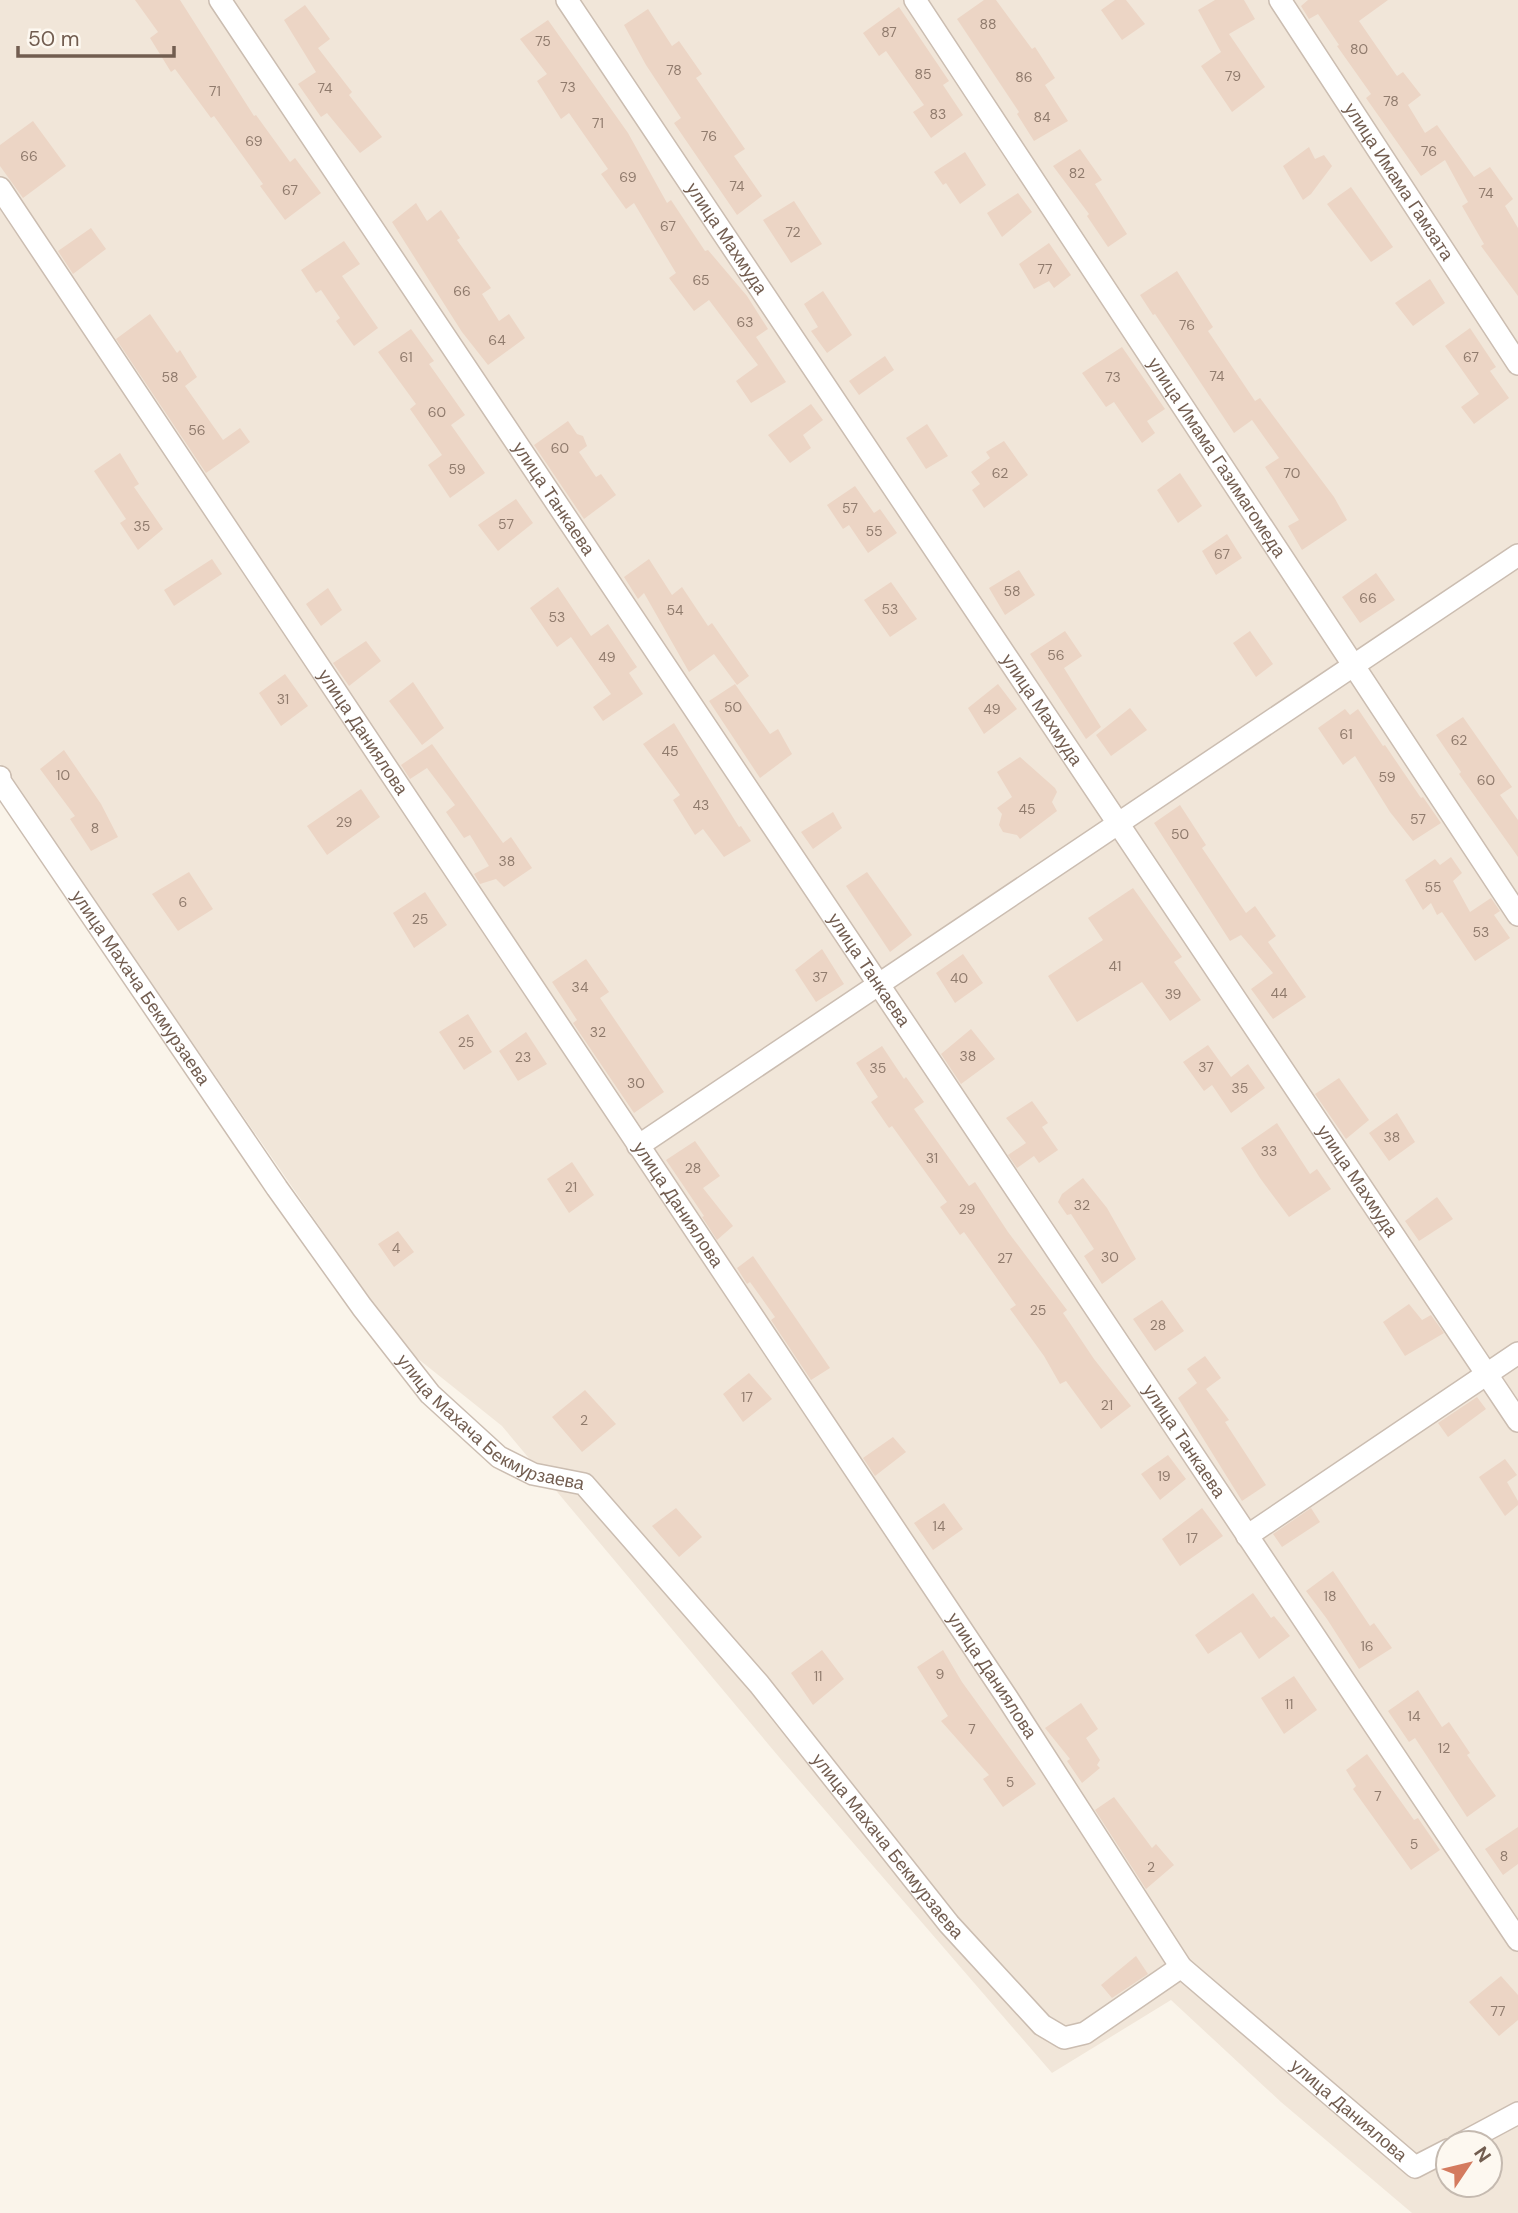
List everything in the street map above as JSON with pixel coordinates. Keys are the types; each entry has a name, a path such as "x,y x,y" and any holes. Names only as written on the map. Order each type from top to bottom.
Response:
{"street":[{"name":"улица Танкаева","path":"220,0 1518,1940"},
{"name":"улица Махмуда","path":"567,0 1518,1421"},
{"name":"улица Имама Газимагомеда","path":"915,0 1518,915"},
{"name":"улица Имама Гамзата","path":"1280,0 1518,363"},
{"name":"улица Даниялова","path":"0,188 1006,1696 1181,1967 1415,2167 1434,2157"},
{"path":"638,1146 1518,555"},
{"name":"улица Махача Бекмурзаева","path":"0,777 0,781 277,1188 362,1307 430,1394 499,1457 533,1474 584,1483 759,1684 949,1924 1042,2025 1064,2038 1086,2033 1181,1967"},
{"path":"1247,1536 1518,1353"},
{"path":"1488,2129 1518,2113"}],"shaded area":[{"path":"0,0 1518,0 1518,2213 1412,2213 1281,2102 1171,2000 1052,2073 779,1757 502,1426 402,1346 0,764"}],"building":[{"path":"135,0 180,0 254,116 256,115 290,162 295,158 321,193 285,220 260,186 263,184 214,116 211,118 175,69 171,72 150,38 158,32"},
{"path":"984,0 996,0 1032,49 1035,47 1055,78 1045,85 1068,121 1034,141 1017,114 1019,112 957,19"},
{"path":"1115,0 1126,0 1145,24 1122,40 1101,10"},
{"path":"1215,0 1244,0 1255,19 1229,34 1265,87 1232,112 1201,66 1221,52 1198,10"},
{"path":"1308,0 1388,0 1359,21 1397,76 1403,72 1421,95 1408,105 1425,133 1437,125 1474,177 1490,167 1513,199 1505,206 1518,228 1518,296 1481,246 1484,244 1462,206 1468,202 1445,160 1421,176 1366,98 1371,94 1318,14 1309,19 1301,6"},
{"path":"305,5 330,39 318,48 352,92 349,95 382,137 360,153 327,113 321,117 298,84 316,72 284,20"},
{"path":"899,7 949,81 943,85 963,115 931,138 913,112 924,105 886,51 879,56 863,33"},
{"path":"648,9 672,46 679,41 702,74 696,78 745,149 734,156 762,196 737,215 674,123 681,118 646,65 624,25"},
{"path":"548,20 628,133 667,203 671,200 705,251 708,250 747,296 768,329 756,337 786,382 751,403 736,381 758,365 709,300 694,311 669,278 676,273 634,203 626,209 601,174 608,169 569,113 561,119 537,81 547,74 520,39"},
{"path":"33,121 66,166 23,198 0,166 0,145"},
{"path":"1309,147 1315,159 1324,155 1332,166 1311,194 1303,200 1283,166"},
{"path":"1080,149 1102,180 1095,184 1127,234 1108,247 1087,216 1089,214 1053,166"},
{"path":"965,152 986,185 960,204 946,183 943,185 934,172"},
{"path":"1351,187 1393,247 1371,262 1327,204"},
{"path":"1018,193 1032,212 1002,237 987,213"},
{"path":"794,201 822,244 791,263 763,220"},
{"path":"416,203 427,221 441,210 460,238 457,240 491,288 482,294 499,321 509,314 525,338 488,365 462,332 392,222"},
{"path":"91,228 106,249 73,274 58,251"},
{"path":"344,241 360,264 342,276 378,328 354,346 336,321 340,318 321,290 316,293 301,270"},
{"path":"1049,243 1071,275 1054,288 1049,281 1034,289 1019,264"},
{"path":"1177,271 1213,327 1208,331 1255,401 1260,398 1334,497 1347,520 1302,550 1288,526 1299,520 1265,467 1279,458 1252,420 1234,433 1140,295"},
{"path":"1430,279 1445,303 1413,326 1395,303"},
{"path":"823,291 852,335 827,353 811,331 818,327 804,304"},
{"path":"150,314 177,353 180,350 197,377 185,386 223,440 240,428 250,442 206,473 116,339"},
{"path":"1470,328 1496,367 1490,371 1509,398 1474,424 1461,407 1479,394 1445,346"},
{"path":"411,329 434,361 429,364 465,415 451,425 485,473 450,498 428,465 442,455 410,409 416,404 378,352"},
{"path":"1122,347 1165,409 1147,421 1155,433 1142,443 1114,402 1106,407 1082,373"},
{"path":"885,356 894,370 859,395 849,381"},
{"path":"811,404 823,420 803,435 811,448 790,463 768,435"},
{"path":"568,421 577,434 583,436 587,446 579,452 596,477 601,474 616,495 584,519 534,445"},
{"path":"927,424 948,456 926,469 906,438"},
{"path":"1004,441 1028,475 984,508 972,490 980,484 971,472 990,458 986,452"},
{"path":"120,453 139,484 134,487 163,529 138,550 120,523 126,519 94,471"},
{"path":"1180,473 1202,506 1178,523 1157,490"},
{"path":"855,486 874,513 880,509 897,533 868,553 849,525 843,529 827,505"},
{"path":"516,499 533,523 498,551 478,525"},
{"path":"1227,534 1242,558 1216,575 1202,551"},
{"path":"212,559 222,574 174,606 164,590"},
{"path":"649,559 672,595 682,587 708,626 712,623 749,676 737,685 714,654 689,672 644,593 638,599 624,577"},
{"path":"1019,570 1035,595 1005,615 989,588"},
{"path":"1376,573 1395,600 1360,623 1342,597"},
{"path":"891,582 917,619 890,637 864,600"},
{"path":"558,587 591,636 608,624 637,667 629,673 643,694 603,721 593,707 611,694 571,637 557,647 530,608"},
{"path":"328,588 342,610 321,626 306,604"},
{"path":"1065,631 1082,656 1064,668 1101,727 1086,739 1030,654"},
{"path":"1250,631 1273,664 1256,677 1233,643"},
{"path":"366,641 381,661 349,686 333,663"},
{"path":"285,674 308,706 281,726 259,693"},
{"path":"413,682 444,728 422,745 389,701"},
{"path":"735,684 770,734 778,729 792,754 760,778 709,701"},
{"path":"998,684 1017,709 984,734 968,708"},
{"path":"1130,708 1147,730 1111,756 1096,735"},
{"path":"1345,709 1350,715 1358,709 1441,823 1413,841 1390,812 1355,756 1343,765 1318,728"},
{"path":"1463,717 1512,787 1500,795 1518,820 1518,857 1459,774 1461,772 1436,735"},
{"path":"674,723 739,827 741,826 751,841 724,857 703,829 695,835 673,800 680,795 643,744"},
{"path":"432,744 503,843 511,837 532,868 504,887 496,879 480,884 474,874 489,866 470,835 464,838 446,812 455,805 427,768 410,779 401,765"},
{"path":"64,750 101,804 118,837 91,851 70,819 75,816 40,769"},
{"path":"1020,757 1055,788 1057,792 1052,802 1057,811 1020,839 1017,835 1003,832 999,825 1002,814 997,808 1012,797 997,772"},
{"path":"361,789 380,817 327,855 307,826"},
{"path":"1180,805 1206,845 1202,848 1246,913 1255,906 1276,936 1268,942 1306,997 1273,1019 1251,989 1273,973 1241,935 1230,941 1154,823"},
{"path":"833,812 842,828 813,849 801,832"},
{"path":"1451,857 1462,873 1453,881 1470,912 1491,898 1500,911 1494,915 1510,938 1475,961 1442,912 1437,915 1431,903 1423,910 1405,880 1435,859 1440,865"},
{"path":"189,872 213,909 178,931 152,894"},
{"path":"867,872 912,935 890,952 846,886"},
{"path":"1133,888 1182,957 1174,962 1201,1000 1170,1021 1142,982 1077,1022 1048,976 1103,940 1088,918"},
{"path":"425,892 447,925 414,948 393,913"},
{"path":"822,949 844,984 816,1002 795,970"},
{"path":"963,954 983,983 955,1003 936,973"},
{"path":"586,959 609,992 600,998 664,1092 634,1113 573,1023 577,1020 552,982"},
{"path":"468,1014 492,1052 464,1070 439,1032"},
{"path":"971,1029 995,1059 961,1084 941,1054"},
{"path":"526,1032 547,1064 518,1081 499,1051"},
{"path":"1208,1045 1231,1077 1248,1064 1265,1088 1231,1113 1212,1085 1204,1091 1183,1062"},
{"path":"882,1046 904,1079 906,1077 924,1102 914,1109 969,1186 975,1182 1008,1232 1067,1310 1063,1313 1094,1359 1131,1406 1101,1429 1066,1381 1060,1384 1044,1356 1010,1309 1016,1305 964,1232 960,1235 940,1207 947,1202 892,1126 889,1128 871,1102 878,1097 856,1063"},
{"path":"1339,1078 1369,1120 1346,1139 1315,1094"},
{"path":"1032,1101 1048,1123 1042,1127 1058,1150 1039,1163 1034,1156 1017,1168 1008,1155 1026,1143 1006,1118"},
{"path":"1397,1113 1415,1142 1389,1161 1369,1133"},
{"path":"1277,1123 1310,1174 1317,1169 1331,1189 1289,1217 1241,1148"},
{"path":"695,1141 720,1176 703,1188 733,1226 717,1240 666,1160"},
{"path":"572,1162 594,1195 569,1213 547,1179"},
{"path":"1083,1178 1107,1208 1136,1259 1102,1284 1084,1256 1094,1249 1071,1214 1067,1215 1058,1202 1062,1194"},
{"path":"1437,1197 1453,1219 1419,1241 1405,1221"},
{"path":"398,1231 414,1252 394,1267 378,1244"},
{"path":"753,1256 830,1368 811,1380 771,1320 775,1317 737,1268"},
{"path":"1162,1300 1184,1331 1155,1351 1133,1319"},
{"path":"1409,1304 1422,1320 1431,1315 1444,1333 1405,1356 1383,1322"},
{"path":"1205,1356 1221,1378 1206,1389 1229,1420 1225,1422 1266,1485 1242,1501 1178,1398 1197,1383 1187,1369"},
{"path":"749,1373 772,1399 743,1422 723,1394"},
{"path":"585,1390 616,1424 582,1452 552,1417"},
{"path":"1477,1397 1486,1409 1448,1437 1438,1423"},
{"path":"893,1437 906,1452 875,1476 863,1458"},
{"path":"1168,1455 1186,1479 1160,1500 1141,1474"},
{"path":"1505,1459 1517,1475 1507,1482 1518,1505 1505,1516 1479,1477"},
{"path":"944,1503 963,1529 933,1550 914,1523"},
{"path":"676,1508 702,1537 679,1557 652,1526"},
{"path":"1202,1508 1223,1536 1180,1566 1162,1539"},
{"path":"1311,1508 1320,1522 1282,1547 1273,1534"},
{"path":"1333,1571 1370,1626 1374,1623 1392,1648 1359,1669 1306,1591"},
{"path":"1253,1593 1271,1618 1274,1616 1290,1636 1259,1659 1241,1632 1208,1654 1195,1635"},
{"path":"822,1650 844,1679 813,1705 791,1673"},
{"path":"943,1650 962,1682 1036,1784 1003,1807 983,1779 989,1775 941,1721 948,1716 917,1667"},
{"path":"1294,1676 1317,1710 1284,1734 1261,1698"},
{"path":"1418,1690 1442,1727 1449,1722 1470,1753 1467,1755 1496,1796 1467,1817 1415,1738 1409,1742 1388,1711"},
{"path":"1081,1703 1098,1729 1086,1738 1100,1760 1097,1765 1100,1768 1082,1783 1067,1761 1070,1759 1045,1728"},
{"path":"1367,1754 1414,1820 1418,1818 1440,1850 1411,1870 1353,1789 1356,1786 1346,1770"},
{"path":"1114,1797 1152,1848 1156,1844 1174,1865 1146,1889 1095,1810"},
{"path":"1518,1827 1518,1864 1503,1875 1485,1849"},
{"path":"1136,1956 1148,1974 1112,1998 1101,1985"},
{"path":"1501,1976 1518,1995 1518,2020 1499,2036 1469,2002"}]}
